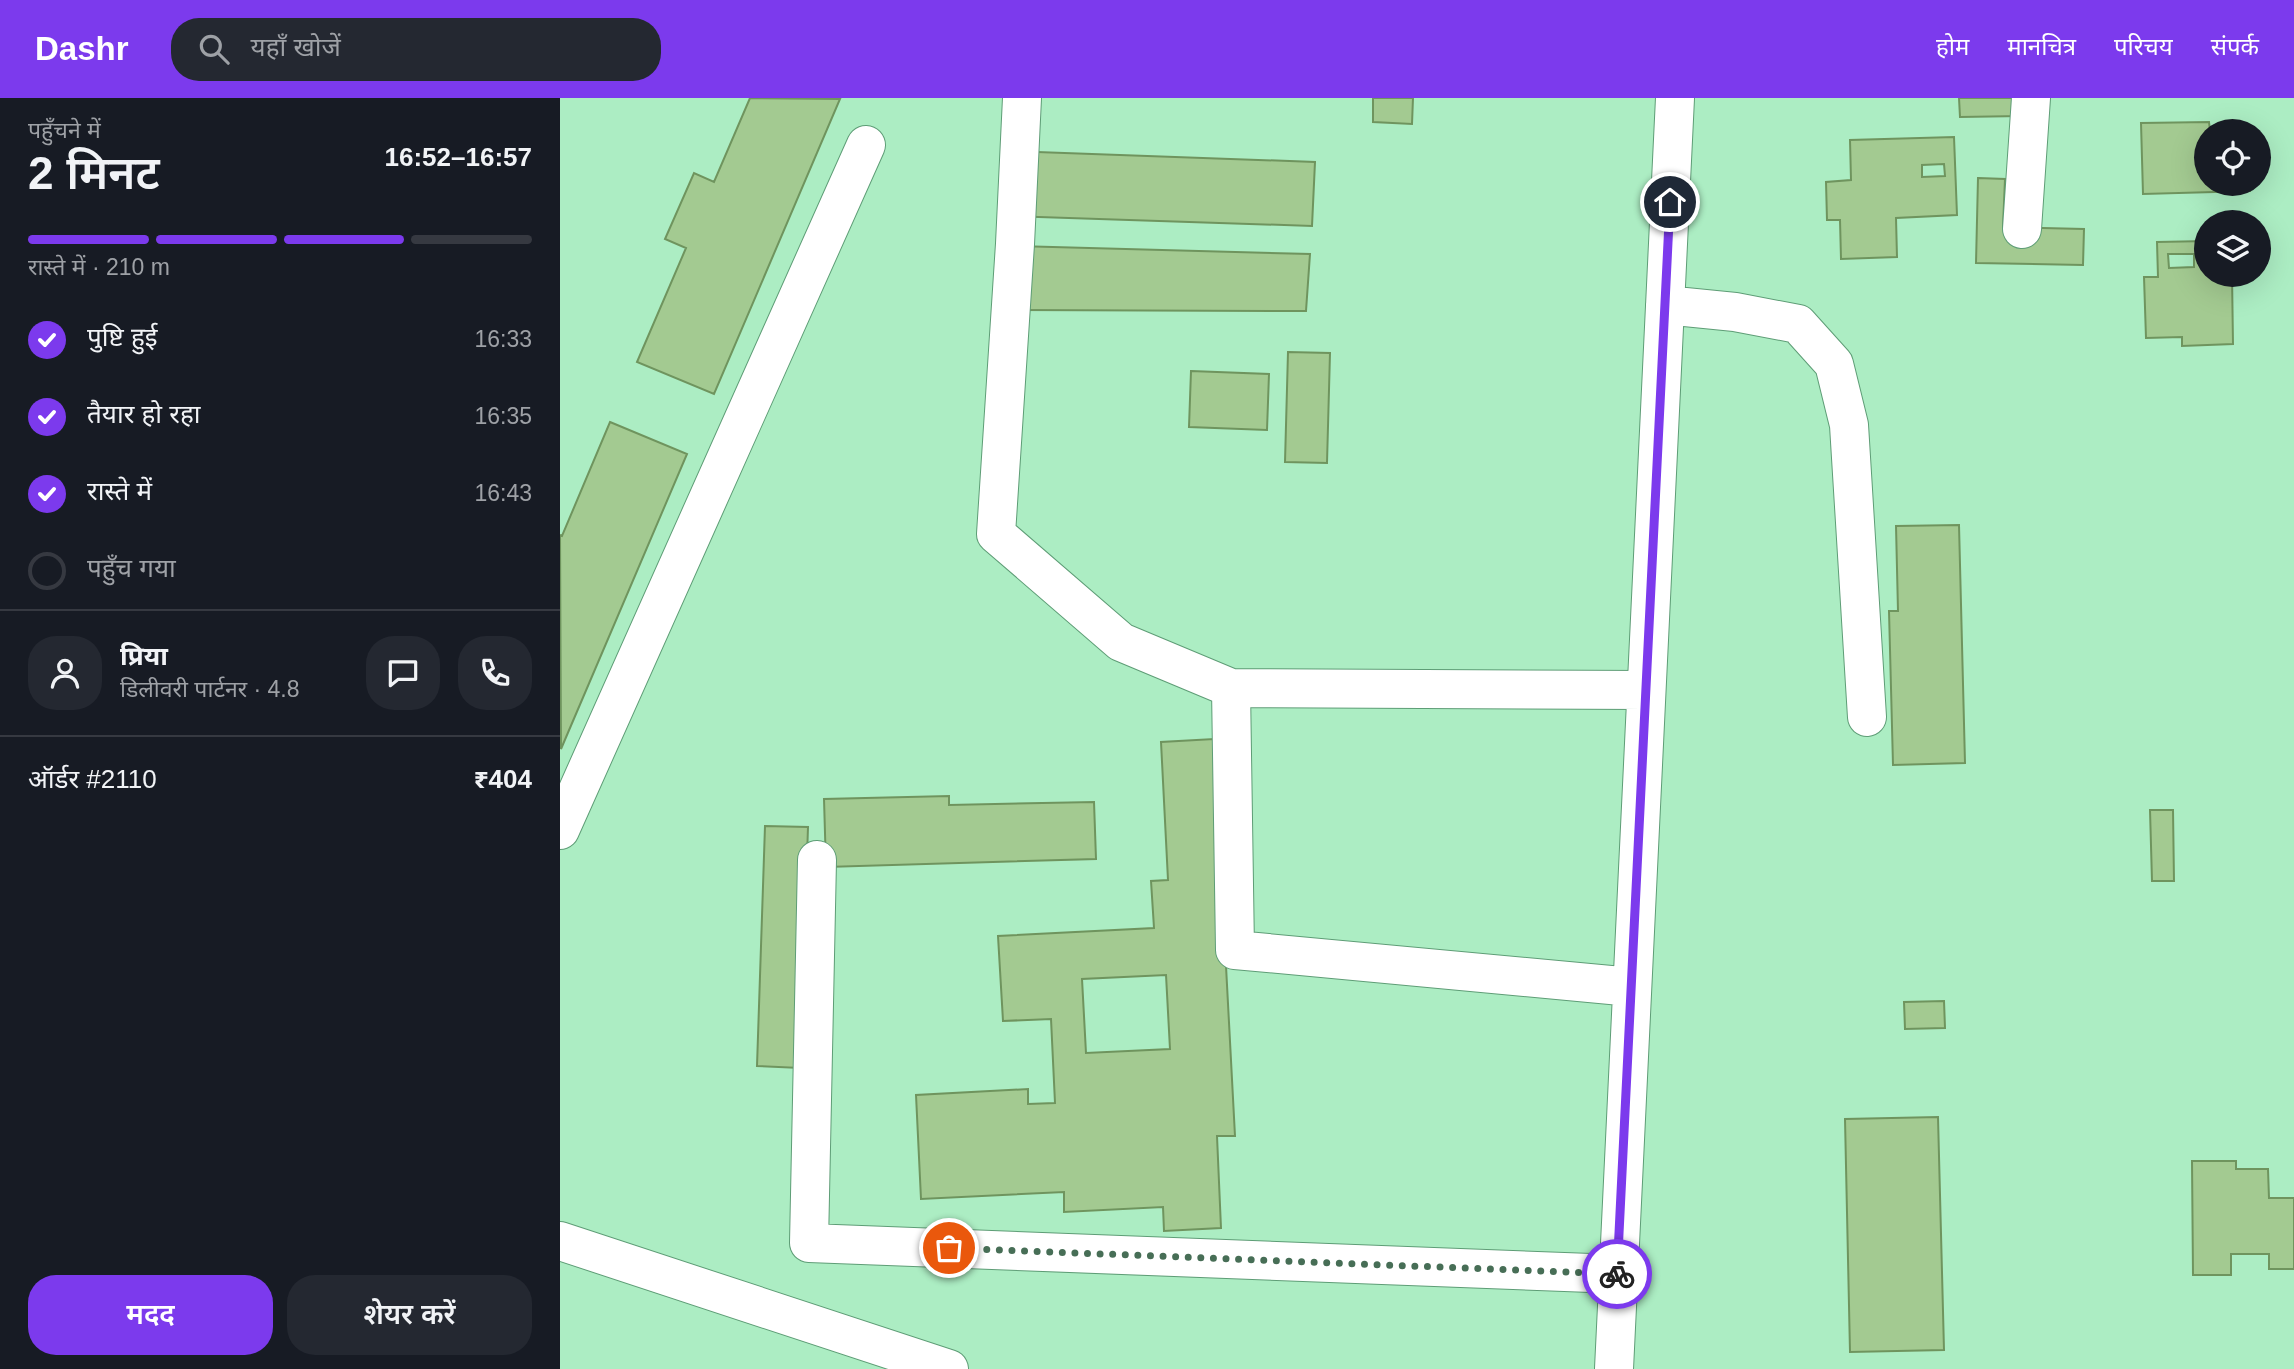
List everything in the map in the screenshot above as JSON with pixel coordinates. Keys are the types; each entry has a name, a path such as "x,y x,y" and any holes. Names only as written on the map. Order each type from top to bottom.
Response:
{"street":[{"path":"1022,98 996,534 1121,642 1231,688 1646,690"},
{"path":"1614,1369 1675,98"},
{"path":"2022,229 2031,98"},
{"path":"560,830 866,145"},
{"path":"1665,305 1735,312 1798,324 1834,364 1849,425 1867,717"},
{"path":"1231,688 1235,950 1632,987"},
{"path":"817,860 810,1243 1618,1274"},
{"path":"560,1241 949,1369"}],"building":[{"path":"750,98 840,99 714,394 637,362 686,248 665,239 694,173 714,182"},
{"path":"1373,98 1413,98 1412,124 1373,122"},
{"path":"1959,98 2021,98 2021,116 1960,117"},
{"path":"2194,122 2194,193 2143,194 2141,123"},
{"path":"1954,137 1957,215 1896,218 1897,257 1841,259 1840,220 1827,220 1826,182 1851,180 1850,140","holes":["1944,164 1945,176 1922,177 1922,165"]},
{"path":"1012,151 1315,162 1312,226 1008,216"},
{"path":"1978,178 2005,179 2003,227 2084,229 2083,265 1976,263"},
{"path":"2194,241 2194,254 2168,254 2169,268 2194,267 2194,287 2232,287 2233,344 2182,346 2182,337 2146,338 2144,277 2158,277 2157,242"},
{"path":"1012,246 1310,254 1306,311 1012,310"},
{"path":"1288,352 1330,353 1327,463 1285,462"},
{"path":"1191,371 1269,374 1267,430 1189,427"},
{"path":"610,422 687,454 561,749 560,535 562,536"},
{"path":"1959,525 1965,763 1893,765 1889,611 1898,611 1896,526"},
{"path":"1214,739 1235,1136 1217,1136 1221,1228 1164,1231 1163,1207 1064,1212 1064,1192 921,1199 916,1095 1028,1089 1028,1104 1055,1103 1051,1019 1003,1021 998,936 1154,928 1151,881 1168,880 1161,742","holes":["1166,975 1170,1049 1086,1053 1082,979"]},
{"path":"949,796 949,805 1094,802 1096,859 826,867 824,799"},
{"path":"2150,810 2173,810 2174,881 2152,881"},
{"path":"765,826 808,827 800,1068 757,1066"},
{"path":"1944,1001 1945,1028 1905,1029 1904,1002"},
{"path":"1938,1117 1944,1350 1850,1352 1845,1119"},
{"path":"2192,1161 2236,1161 2236,1169 2268,1169 2269,1198 2294,1198 2294,1269 2269,1269 2269,1254 2231,1254 2231,1275 2193,1275"}],"way so far":[{"path":"949,1248 1617,1274"}],"route":[{"path":"1617,1274 1670,202"}]}
